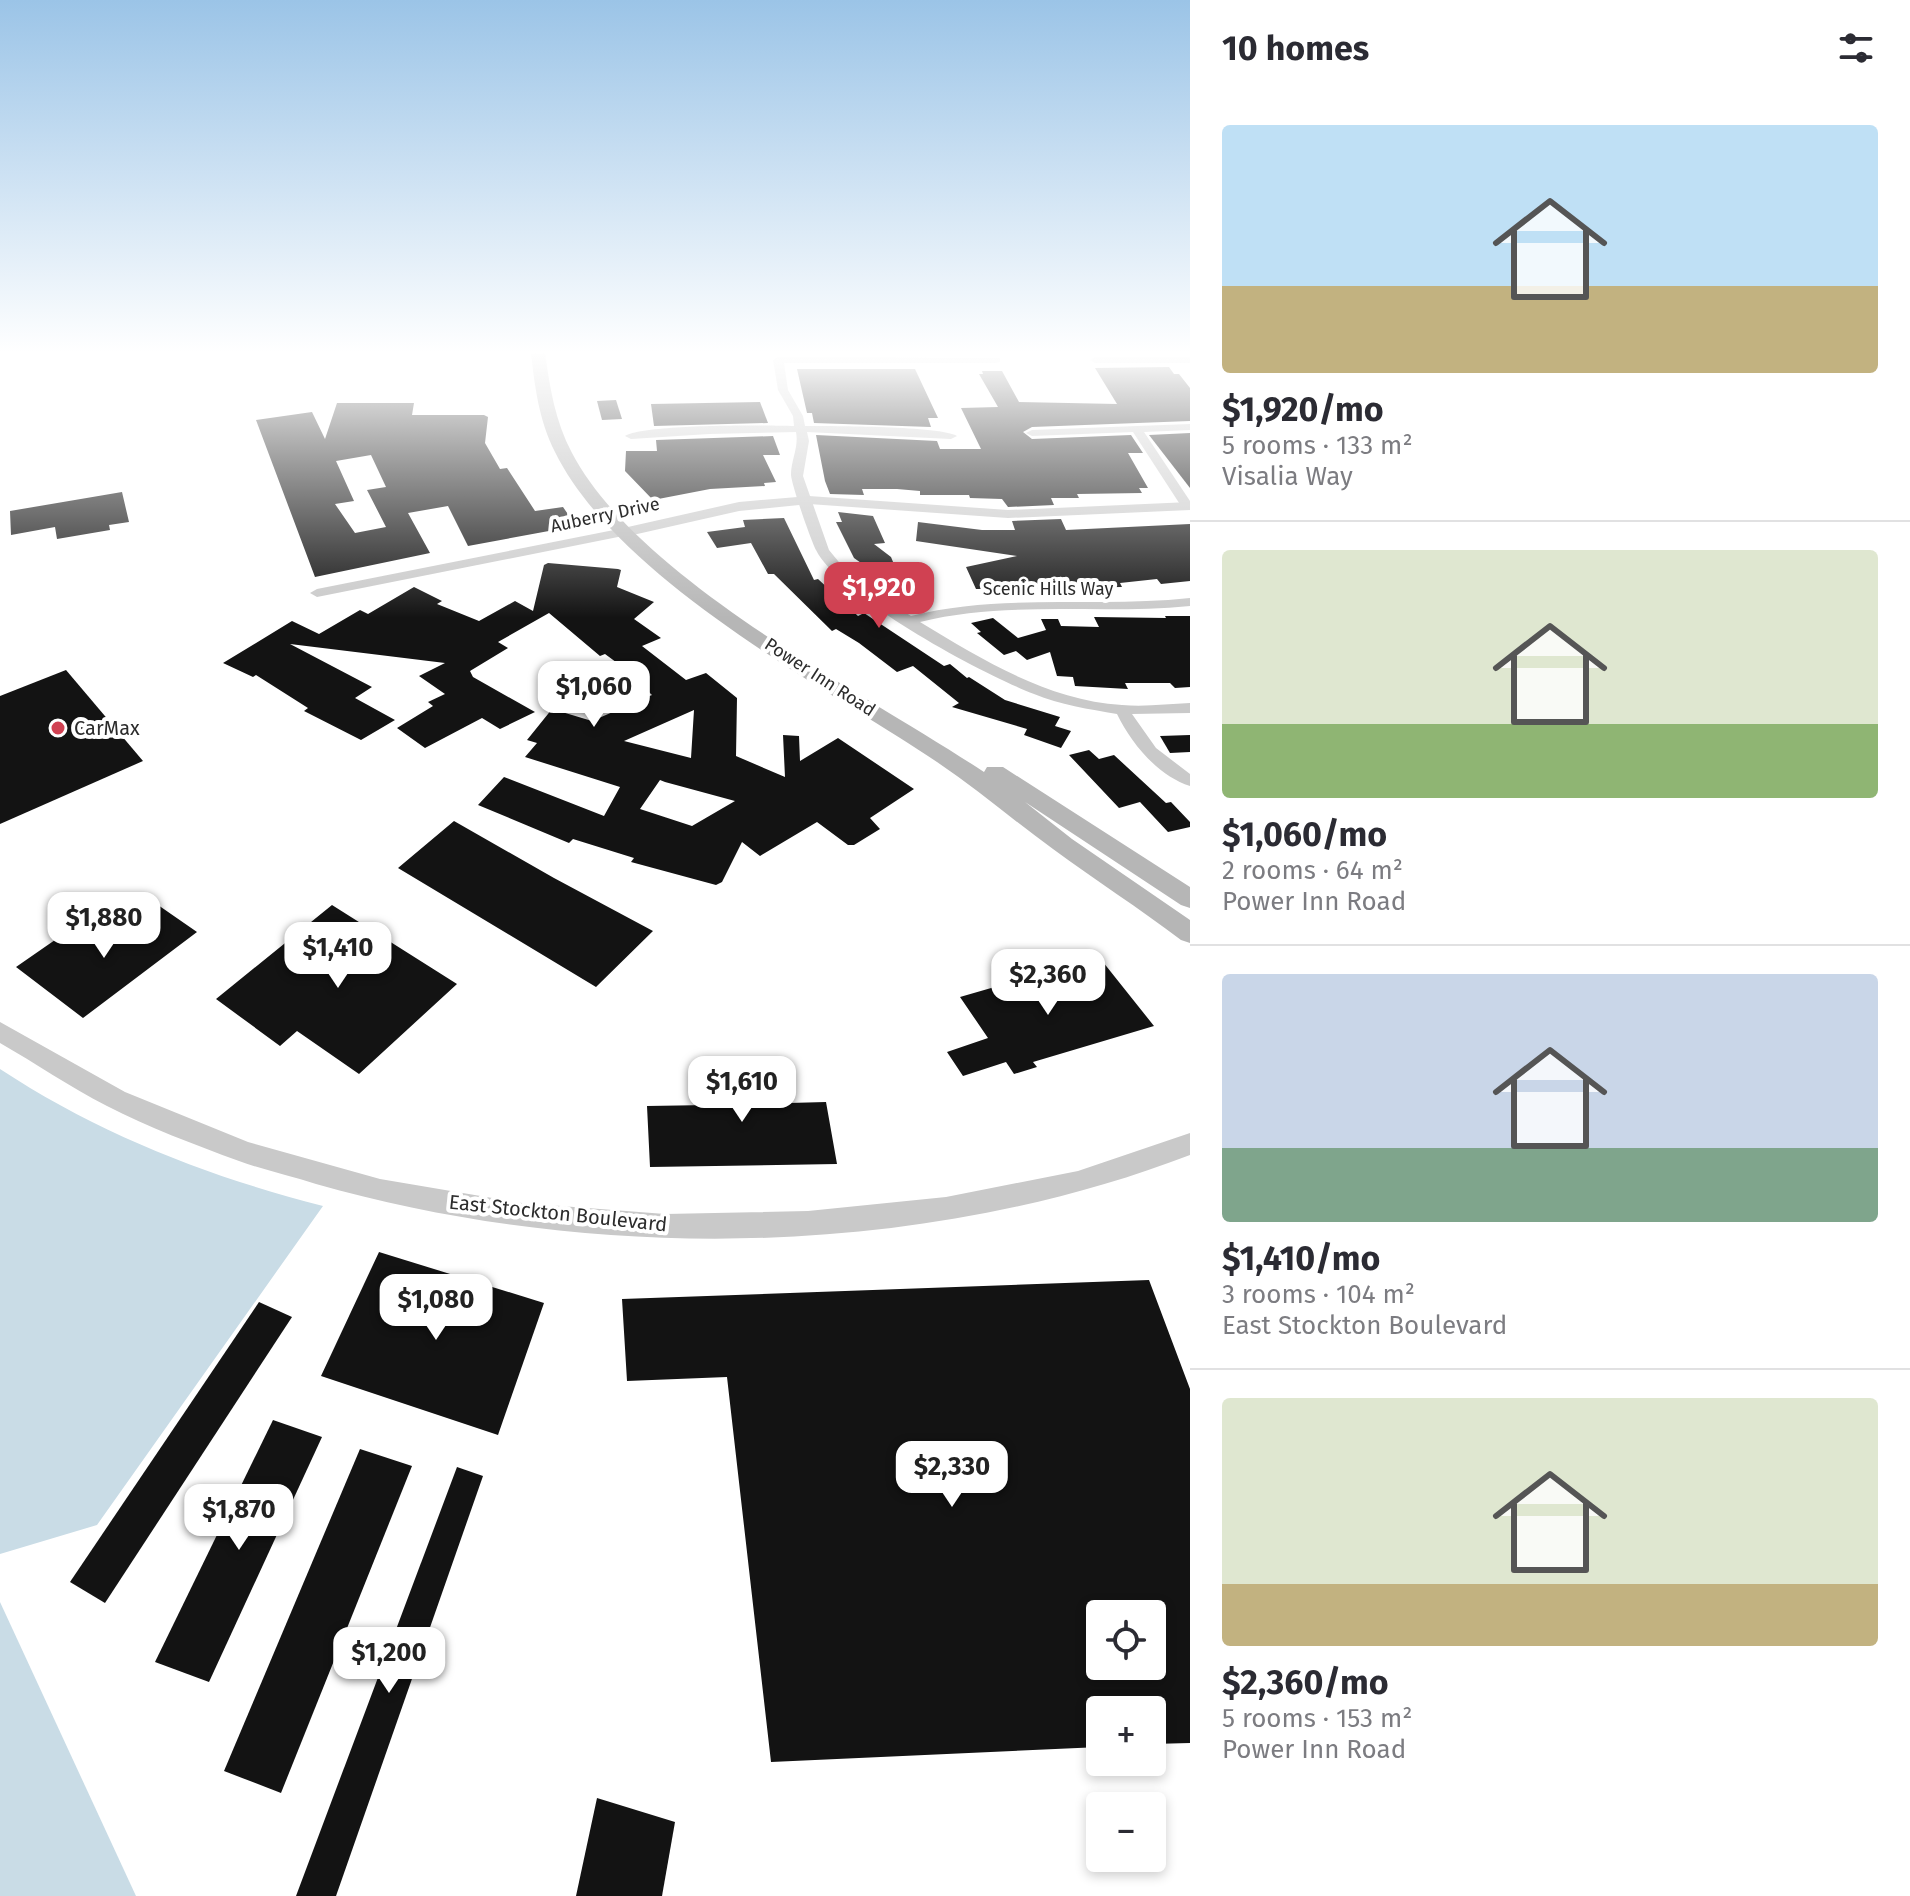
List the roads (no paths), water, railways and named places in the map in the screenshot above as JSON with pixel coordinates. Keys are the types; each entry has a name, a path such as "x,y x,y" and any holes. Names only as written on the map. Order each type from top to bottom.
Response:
{"main road":[{"name":"Power Inn Road","path":"558,441 583,481 721,612 987,785 1046,832 1190,933"},
{"name":"Power Inn Road","path":"579,441 632,530 742,606 1190,899"}],"street":[{"path":"802,441 797,476 823,551 838,571 859,590 1023,685 1060,698 1123,710 1190,708"},
{"path":"1144,441 1188,506"},
{"name":"Auberry Drive","path":"317,593 762,503 806,500 1033,515 1188,506"},
{"name":"Scenic Hills Way","path":"908,621 962,607 1133,607 1190,602"},
{"path":"1123,710 1138,739 1162,763 1190,781"},
{"name":"East Stockton Boulevard","path":"0,1031 68,1075 113,1099 220,1143 362,1187 477,1208 570,1219 657,1225 725,1225 877,1217 985,1202 1065,1185 1118,1171 1190,1144"}],"water":[{"path":"0,1069 76,1114 156,1151 238,1182 323,1206 97,1525 0,1554"},
{"path":"0,1602 136,1896 0,1896"}],"place":[{"name":"CarMax","path":"58,728"}]}
